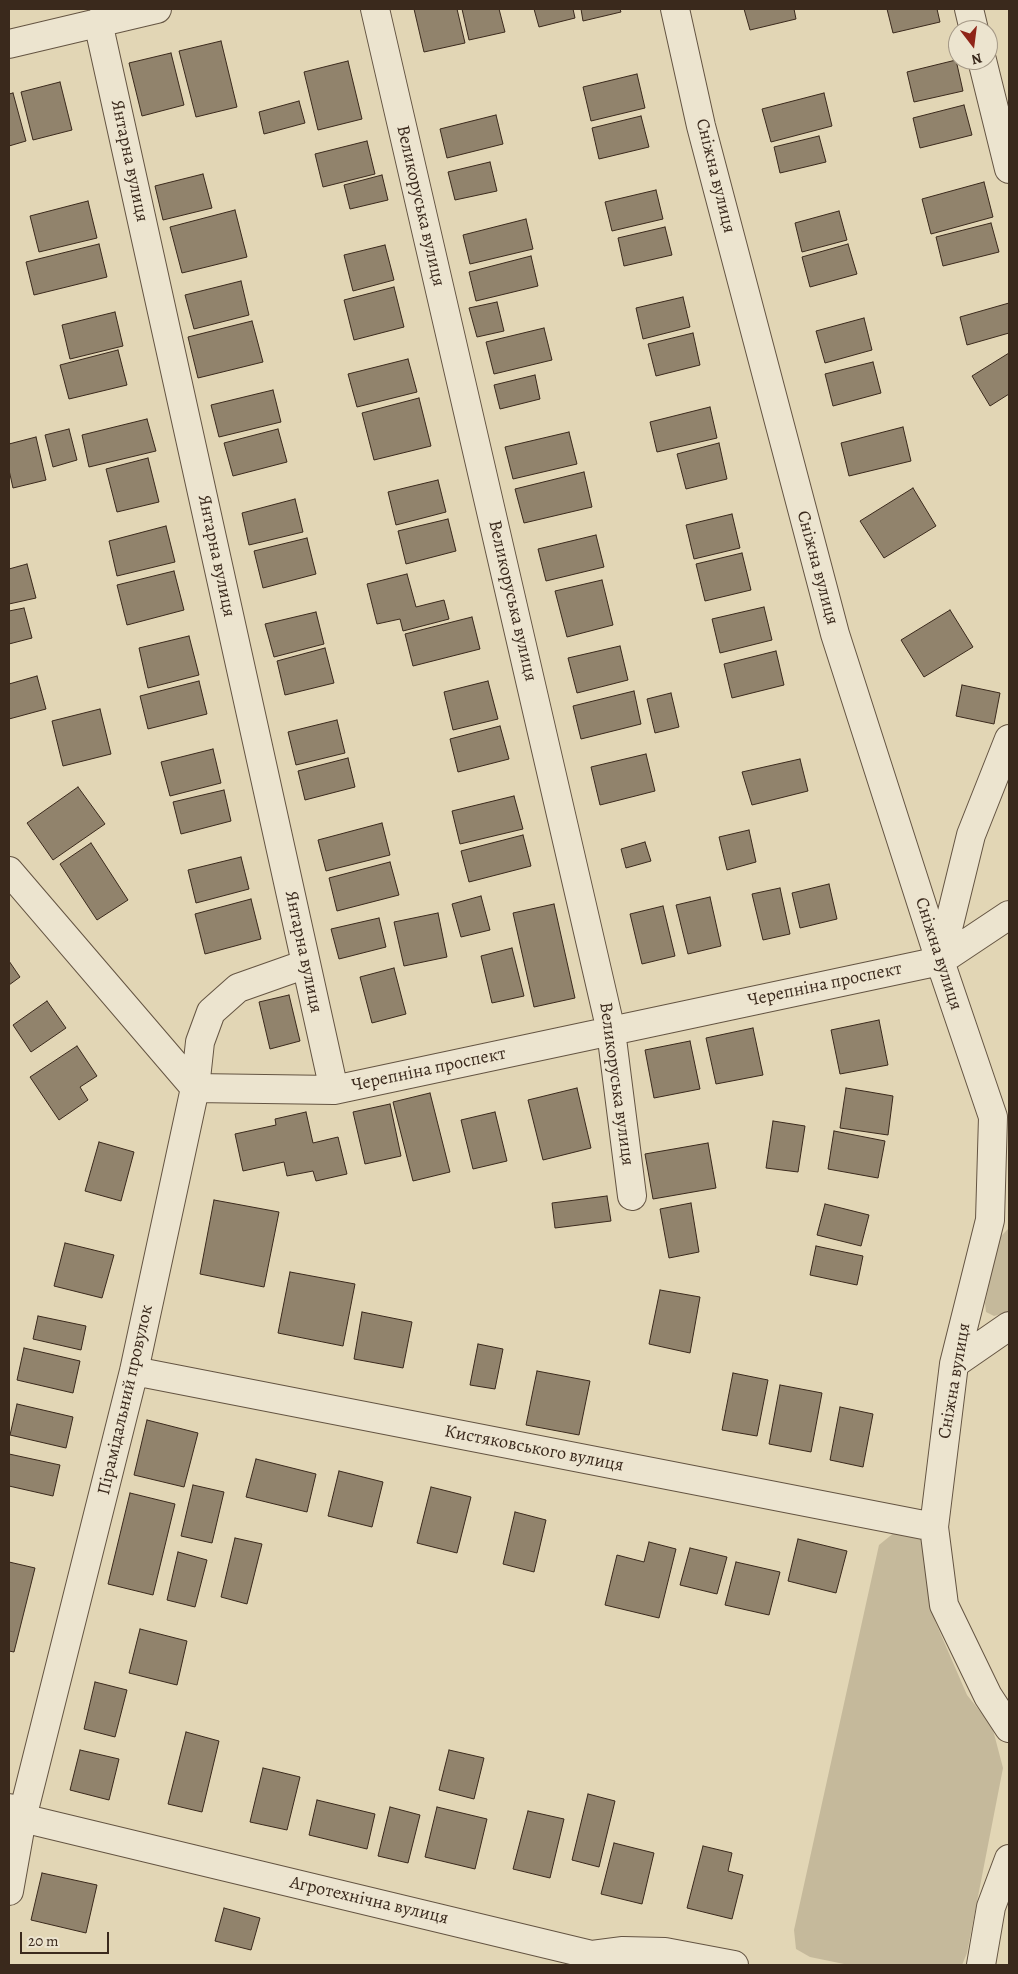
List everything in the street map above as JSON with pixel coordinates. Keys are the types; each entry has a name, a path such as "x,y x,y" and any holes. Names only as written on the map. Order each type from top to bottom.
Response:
{"street":[{"path":"9,44 157,9"},
{"name":"Великоруська вулиця","path":"374,9 611,1030 632,1196"},
{"name":"Сніжна вулиця","path":"675,9 701,126 835,634 940,960 993,1117 1009,1143"},
{"name":"Янтарна вулиця","path":"98,22 334,1090"},
{"path":"984,70 1009,169"},
{"path":"940,960 971,836 1009,739"},
{"path":"9,872 194,1088"},
{"path":"940,960 1009,915"},
{"name":"Черепніна проспект","path":"194,1088 334,1090 940,960"},
{"name":"Пірамідальний провулок","path":"9,1891 16,1813 134,1372 194,1088 200,1042 211,1012 238,988 306,964"},
{"name":"Сніжна вулиця","path":"993,1117 990,1220 954,1364 934,1527 944,1605 988,1696 1009,1728"},
{"path":"954,1364 1009,1326"},
{"name":"Кистяковського вулиця","path":"134,1372 934,1527"},
{"name":"Агротехнічна вулиця","path":"16,1813 592,1955 623,1951 666,1952 734,1965"},
{"path":"980,1965 991,1907 1009,1859"},
{"path":"564,1965 592,1955"}],"shaded area":[{"path":"1009,1228 1009,1312 994,1316 986,1312 985,1303 999,1238"},
{"path":"895,1532 924,1538 929,1552 935,1621 967,1695 992,1726 1003,1768 967,1953 962,1965 849,1965 810,1957 796,1949 794,1930 879,1545"}],"building":[{"path":"414,9 457,9 465,43 424,52"},
{"path":"462,9 499,9 505,32 469,40"},
{"path":"534,9 573,9 575,18 539,27"},
{"path":"581,9 620,9 621,12 583,21"},
{"path":"744,9 794,9 796,19 750,30"},
{"path":"887,9 937,9 940,22 893,33"},
{"path":"221,41 237,107 196,117 179,51"},
{"path":"171,53 184,105 142,116 129,63"},
{"path":"348,61 362,119 318,130 304,72"},
{"path":"948,62 948,70 958,70 963,91 914,102 907,72"},
{"path":"637,74 645,108 591,121 583,87"},
{"path":"60,82 72,130 33,140 21,92"},
{"path":"13,93 26,141 9,146 9,94"},
{"path":"824,93 832,126 771,142 762,109"},
{"path":"299,101 305,123 264,134 259,112"},
{"path":"964,105 972,135 920,148 913,118"},
{"path":"496,115 503,144 447,158 440,129"},
{"path":"641,116 649,147 599,159 592,128"},
{"path":"819,136 826,162 780,173 774,147"},
{"path":"367,141 375,174 323,187 315,154"},
{"path":"490,162 497,191 455,200 448,172"},
{"path":"203,174 212,208 163,220 155,186"},
{"path":"382,175 388,200 350,209 344,185"},
{"path":"984,182 993,217 931,234 922,199"},
{"path":"656,190 663,219 612,231 605,202"},
{"path":"88,201 97,238 39,252 30,216"},
{"path":"235,210 247,257 182,273 170,227"},
{"path":"839,211 847,240 802,252 795,223"},
{"path":"526,219 533,249 470,264 463,235"},
{"path":"991,223 999,252 943,266 936,237"},
{"path":"665,227 672,255 624,266 618,238"},
{"path":"99,244 107,277 34,295 26,262"},
{"path":"848,244 857,274 810,287 802,257"},
{"path":"385,245 394,280 353,291 344,255"},
{"path":"531,256 538,286 476,301 469,272"},
{"path":"241,281 249,315 194,329 185,295"},
{"path":"394,287 404,327 354,340 344,300"},
{"path":"683,297 690,327 643,339 636,308"},
{"path":"497,302 504,331 477,337 469,308"},
{"path":"1009,303 1009,333 967,345 960,317"},
{"path":"115,312 123,346 70,359 62,325"},
{"path":"864,318 872,350 825,363 816,331"},
{"path":"252,321 263,362 198,378 188,337"},
{"path":"544,328 552,360 494,374 486,342"},
{"path":"693,333 700,365 656,376 648,344"},
{"path":"118,350 127,385 69,399 60,365"},
{"path":"1009,353 1009,394 990,406 972,376"},
{"path":"408,359 417,392 357,407 348,374"},
{"path":"873,362 881,393 833,406 825,374"},
{"path":"535,375 540,399 500,409 494,385"},
{"path":"273,390 281,422 219,437 211,405"},
{"path":"419,398 431,446 374,460 362,413"},
{"path":"710,407 717,438 657,452 650,422"},
{"path":"147,419 156,451 89,467 82,435"},
{"path":"903,427 911,461 849,476 841,443"},
{"path":"69,429 77,460 53,467 45,435"},
{"path":"278,429 287,462 233,476 224,443"},
{"path":"569,432 577,464 513,479 505,447"},
{"path":"36,437 46,480 13,488 9,470 9,444"},
{"path":"719,443 727,479 686,489 677,454"},
{"path":"148,458 159,502 117,512 106,469"},
{"path":"584,472 592,507 524,523 515,489"},
{"path":"438,480 446,512 396,525 388,492"},
{"path":"913,488 936,526 884,558 860,521"},
{"path":"295,499 303,532 249,545 242,513"},
{"path":"732,514 740,548 694,559 686,525"},
{"path":"448,519 456,551 406,564 398,531"},
{"path":"166,526 175,562 117,576 109,541"},
{"path":"596,535 604,567 546,581 538,549"},
{"path":"307,538 316,574 263,588 254,551"},
{"path":"742,553 751,590 705,601 696,564"},
{"path":"27,564 36,598 9,604 9,569"},
{"path":"174,571 184,610 127,625 117,585"},
{"path":"407,574 416,607 444,600 449,619 403,631 400,619 377,624 367,584"},
{"path":"602,580 613,625 567,637 555,591"},
{"path":"764,607 772,640 720,653 712,619"},
{"path":"24,608 32,638 9,644 9,611"},
{"path":"950,610 973,647 924,677 901,640"},
{"path":"316,612 324,644 274,657 265,624"},
{"path":"472,617 480,649 413,666 405,634"},
{"path":"189,636 199,675 148,688 139,648"},
{"path":"620,646 628,680 577,693 568,658"},
{"path":"325,648 334,683 285,695 277,661"},
{"path":"776,651 784,685 732,698 724,664"},
{"path":"37,676 46,709 9,719 9,684"},
{"path":"199,681 207,714 148,729 140,696"},
{"path":"488,681 498,719 453,730 444,692"},
{"path":"962,685 1000,693 994,724 956,716"},
{"path":"634,691 641,724 581,739 573,706"},
{"path":"671,693 679,727 655,733 647,699"},
{"path":"100,709 111,754 63,766 52,721"},
{"path":"337,720 345,753 296,765 288,732"},
{"path":"500,726 509,759 458,772 450,739"},
{"path":"213,749 221,783 170,796 161,762"},
{"path":"646,754 655,791 600,805 591,767"},
{"path":"348,758 355,787 305,800 298,771"},
{"path":"800,759 808,791 752,805 742,772"},
{"path":"78,787 105,824 53,860 27,823"},
{"path":"224,790 231,821 181,834 173,802"},
{"path":"514,796 523,829 460,844 452,811"},
{"path":"382,823 390,855 326,871 318,840"},
{"path":"749,830 756,862 727,870 719,837"},
{"path":"523,835 531,866 469,882 461,851"},
{"path":"645,842 651,861 626,868 621,849"},
{"path":"91,843 128,900 97,920 60,864"},
{"path":"241,857 249,889 196,903 188,870"},
{"path":"390,862 399,895 337,911 329,878"},
{"path":"829,884 837,919 800,928 792,893"},
{"path":"780,888 790,934 763,940 752,894"},
{"path":"481,896 490,930 461,937 452,904"},
{"path":"710,897 721,946 688,954 676,905"},
{"path":"251,899 261,939 205,954 195,914"},
{"path":"554,904 575,998 534,1007 513,913"},
{"path":"663,906 675,956 642,964 630,914"},
{"path":"438,913 447,957 404,966 394,922"},
{"path":"379,918 386,947 339,959 331,929"},
{"path":"512,948 524,996 492,1003 481,956"},
{"path":"9,961 20,977 9,985"},
{"path":"394,968 406,1014 372,1023 360,977"},
{"path":"289,995 300,1041 270,1049 259,1002"},
{"path":"47,1001 66,1028 31,1052 13,1025"},
{"path":"879,1020 888,1065 840,1074 831,1030"},
{"path":"753,1028 763,1075 716,1084 706,1038"},
{"path":"690,1041 700,1089 654,1098 645,1050"},
{"path":"77,1046 97,1076 80,1087 88,1100 59,1120 30,1077"},
{"path":"577,1088 591,1148 543,1160 528,1100"},
{"path":"846,1088 893,1096 888,1135 840,1128"},
{"path":"430,1093 450,1172 413,1181 393,1102"},
{"path":"390,1104 401,1156 365,1164 353,1112"},
{"path":"306,1112 313,1143 338,1137 347,1174 316,1181 313,1171 287,1176 284,1162 243,1171 235,1134 276,1125 275,1119"},
{"path":"495,1112 507,1161 473,1169 461,1120"},
{"path":"773,1121 805,1126 798,1172 766,1168"},
{"path":"834,1131 885,1141 878,1178 828,1169"},
{"path":"99,1142 134,1152 121,1201 85,1191"},
{"path":"708,1143 716,1188 653,1199 645,1154"},
{"path":"607,1196 611,1221 555,1228 552,1203"},
{"path":"214,1200 279,1212 264,1287 200,1274"},
{"path":"691,1203 699,1252 669,1258 660,1209"},
{"path":"825,1204 869,1215 861,1246 817,1235"},
{"path":"65,1243 114,1255 102,1298 54,1286"},
{"path":"816,1246 863,1256 857,1285 810,1275"},
{"path":"290,1272 355,1284 343,1346 278,1333"},
{"path":"660,1290 700,1297 690,1353 649,1344"},
{"path":"362,1312 412,1322 403,1368 354,1359"},
{"path":"38,1316 86,1326 81,1350 33,1339"},
{"path":"478,1344 503,1349 495,1389 470,1385"},
{"path":"24,1348 80,1361 73,1393 17,1380"},
{"path":"537,1371 590,1381 579,1435 526,1425"},
{"path":"733,1373 768,1380 757,1436 722,1430"},
{"path":"780,1385 822,1393 811,1452 769,1444"},
{"path":"17,1404 73,1417 66,1448 10,1435"},
{"path":"840,1407 873,1414 863,1467 830,1460"},
{"path":"147,1420 198,1433 184,1487 134,1475"},
{"path":"9,1454 60,1465 53,1496 9,1486"},
{"path":"256,1459 316,1474 307,1512 246,1497"},
{"path":"339,1471 383,1482 372,1527 328,1516"},
{"path":"193,1485 224,1492 212,1543 181,1536"},
{"path":"431,1487 471,1497 457,1553 417,1543"},
{"path":"130,1493 175,1504 153,1595 108,1584"},
{"path":"515,1512 546,1520 534,1572 503,1564"},
{"path":"235,1538 262,1544 247,1604 221,1597"},
{"path":"798,1539 847,1551 836,1593 788,1581"},
{"path":"649,1542 676,1549 659,1618 605,1605 617,1555 644,1562"},
{"path":"690,1548 727,1557 717,1594 680,1585"},
{"path":"178,1552 207,1560 195,1607 167,1600"},
{"path":"9,1562 35,1568 14,1652 9,1651"},
{"path":"736,1562 780,1572 769,1615 725,1605"},
{"path":"140,1629 187,1641 177,1685 129,1673"},
{"path":"95,1682 127,1690 115,1737 84,1729"},
{"path":"186,1732 219,1741 202,1812 168,1804"},
{"path":"80,1750 119,1759 109,1800 70,1790"},
{"path":"449,1750 484,1758 474,1799 439,1790"},
{"path":"263,1768 300,1777 287,1830 250,1822"},
{"path":"588,1794 615,1801 599,1867 572,1860"},
{"path":"317,1800 375,1814 367,1849 309,1835"},
{"path":"390,1807 420,1815 408,1863 378,1856"},
{"path":"437,1807 487,1819 475,1869 425,1857"},
{"path":"528,1811 564,1819 550,1878 513,1869"},
{"path":"614,1843 654,1853 642,1904 601,1894"},
{"path":"703,1846 732,1853 728,1871 743,1875 732,1919 687,1908"},
{"path":"42,1873 97,1885 86,1933 31,1920"},
{"path":"224,1908 260,1918 251,1950 215,1941"}]}
